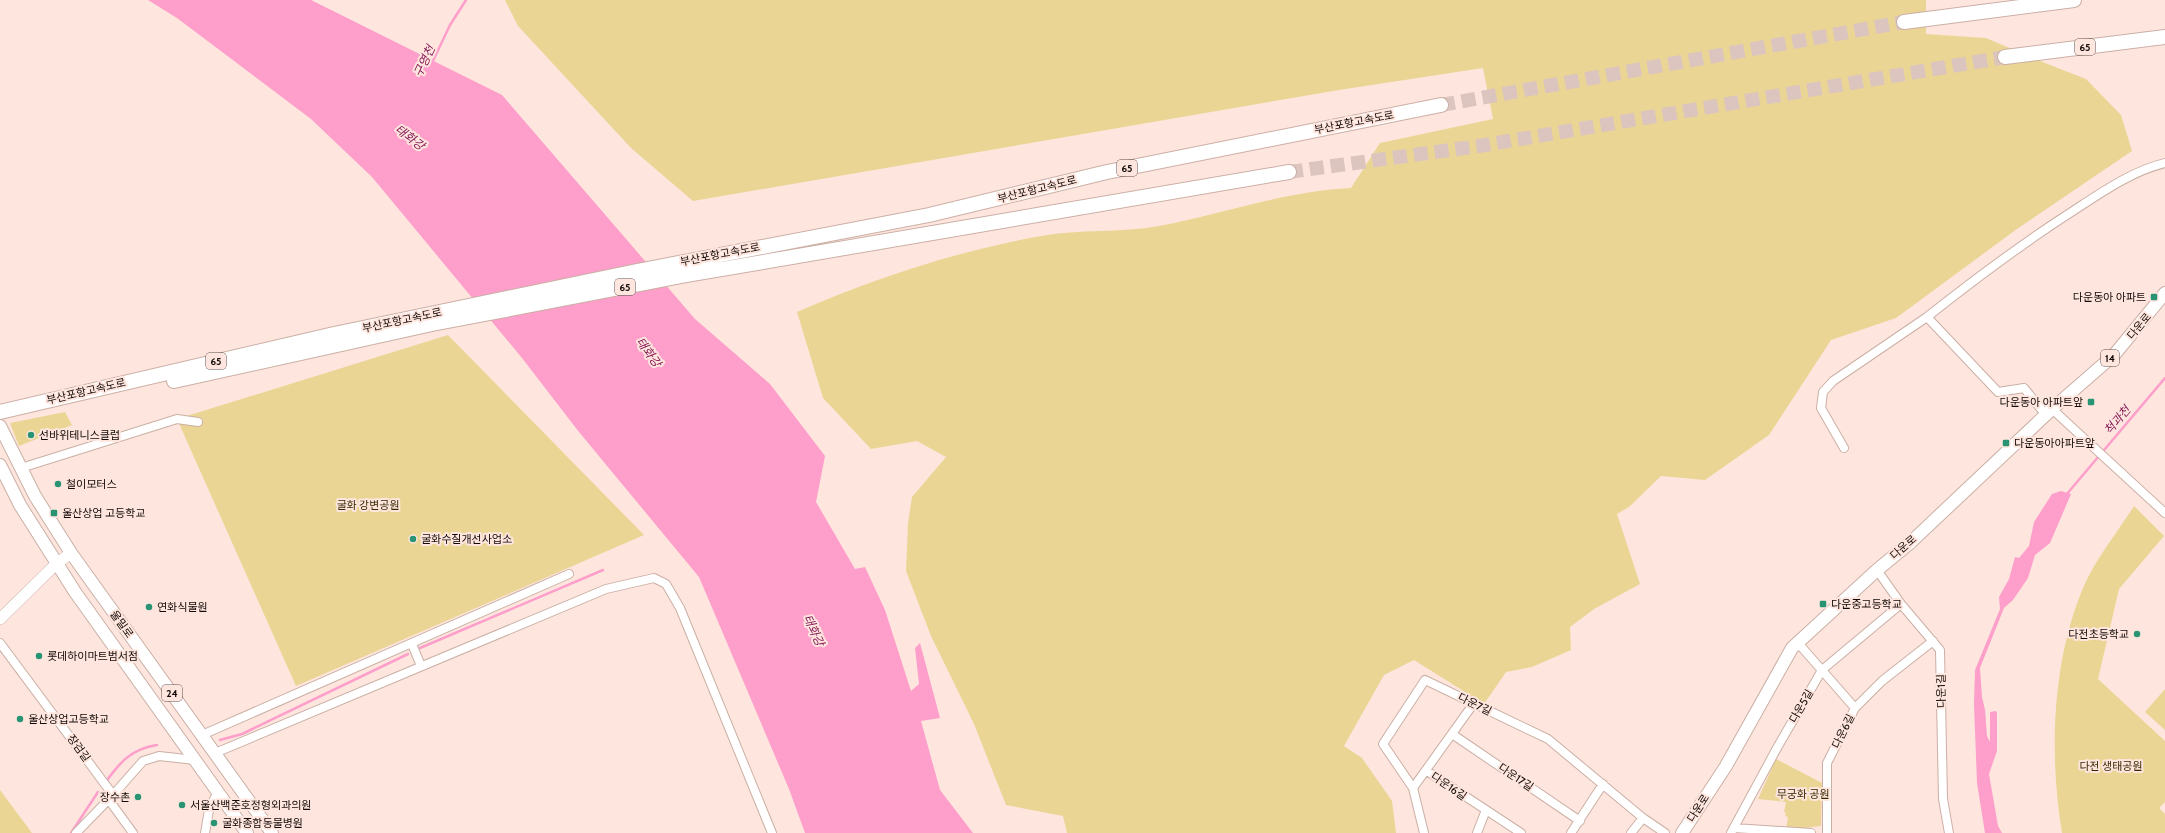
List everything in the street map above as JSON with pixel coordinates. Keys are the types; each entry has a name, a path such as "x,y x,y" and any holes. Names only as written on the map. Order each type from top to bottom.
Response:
{"highway":[{"path":"1904,22 2074,0"},
{"name":"65","path":"2005,58 2165,37"},
{"name":"부산포항고속도로","path":"0,412 334,334 813,236 929,215 1107,172 1441,105"},
{"name":"부산포항고속도로","path":"0,421 124,391 432,324 687,275 1289,172"}],"main road":[{"name":"다운로","path":"1682,833 1726,766 1792,648 1877,570 1911,542 2049,412 2114,355 2165,293"},
{"name":"울밀로","path":"0,426 35,496 71,553 272,833"},
{"name":"울밀로","path":"0,465 20,505 56,564 247,833"},
{"path":"0,619 56,564 71,553"}],"street":[{"path":"1844,448 1821,408 1823,392 1833,381 1927,317 2047,228 2105,190 2152,166 2165,163"},
{"path":"1927,317 1998,392 2024,388 2049,412 2077,432 2165,513"},
{"path":"21,468 176,419 198,422"},
{"name":"다운1길","path":"1877,570 1901,604 1940,650 1943,799 1949,833"},
{"path":"202,735 569,574"},
{"path":"215,753 606,589 654,578 666,584 680,608 772,833"},
{"name":"다운5길","path":"1732,830 1822,670 1901,604"},
{"name":"다운6길","path":"1827,833 1827,763 1855,708 1882,681 1933,641"},
{"path":"1798,643 1855,708"},
{"name":"장검길","path":"0,644 111,798 132,833"},
{"path":"412,644 421,666"},
{"name":"다운7길","path":"1424,833 1413,788 1383,744 1425,680 1548,739 1643,818 1665,833"},
{"name":"다운16길","path":"1474,703 1427,771 1521,833"},
{"name":"다운17길","path":"1452,734 1580,821"},
{"path":"76,833 111,798 143,761 159,756 195,760"},
{"path":"1413,788 1427,771"},
{"path":"1571,833 1603,784"},
{"path":"204,833 209,810 218,792"},
{"path":"1477,833 1486,810"},
{"path":"1631,833 1643,818"},
{"path":"1732,830 1812,833"}],"green space":[{"path":"505,0 1926,0 1926,34 1986,38 2086,79 2121,115 2132,151 2017,229 1896,318 1831,340 1769,435 1705,480 1661,476 1629,507 1617,514 1640,584 1594,609 1570,627 1571,650 1532,667 1506,672 1484,704 1414,660 1384,675 1344,746 1362,758 1392,801 1396,833 1067,833 1063,816 1006,805 974,724 931,636 906,571 908,523 912,497 946,457 917,441 871,449 823,398 797,312 886,277 978,249 1056,234 1130,230 1159,226 1278,198 1326,190 1351,188 1380,143 1493,119 1483,68 1339,90 693,201 631,148 518,26"},
{"name":"굴화 강변공원","path":"448,335 644,535 296,686 177,419"},
{"name":"선바위테니스클럽","path":"65,412 72,425 19,446 10,423"},
{"name":"다전 생태공원","path":"2134,506 2164,536 2119,589 2098,679 2165,741 2165,802 2159,808 2165,814 2165,833 2062,833 2055,772 2055,741 2059,677 2065,647 2073,617 2088,577 2100,556"},
{"path":"2165,689 2165,730 2145,712"},
{"name":"무궁화 공원","path":"1776,759 1822,783 1821,826 1786,830 1788,817 1785,816 1786,813 1784,812 1786,802 1758,799"},
{"path":"0,790 32,833 0,833"}],"water":[{"name":"태화강","path":"148,0 311,0 502,95 695,319 770,384 825,456 816,502 855,569 865,567 885,610 911,691 919,684 915,648 920,643 940,718 921,721 940,790 973,833 805,833 789,789 699,577 579,432 522,358 372,177 311,119 177,18"},
{"path":"2061,491 2071,494 2050,543 2035,555 2028,578 2013,600 2004,608 1980,668 1987,736 1990,742 1990,712 1996,711 1997,713 1997,751 1989,774 1998,826 2002,833 1985,833 1977,783 1974,704 1975,670 2000,609 1999,597 2009,579 2015,557 2019,558 2029,546 2034,522 2052,494"}],"waterway":[{"name":"구영천","path":"432,63 450,25 466,0"},
{"name":"척과천","path":"2066,495 2165,378"},
{"path":"420,648 603,570"},
{"path":"220,740 242,734 408,654"},
{"path":"105,783 121,763 133,753 157,745"},
{"path":"71,833 98,792"}],"tunnel":[{"path":"1441,105 1904,22"},
{"path":"1289,172 1479,146 2005,57"}],"place":[{"name":"다운동아 아파트","path":"2154,297"},
{"name":"다운동아 아파트앞","path":"2091,402"},
{"name":"선바위테니스클럽","path":"31,435"},
{"name":"다운동아아파트앞","path":"2006,443"},
{"name":"철이모터스","path":"58,484"},
{"name":"울산상업 고등학교","path":"54,513"},
{"name":"굴화수질개선사업소","path":"413,539"},
{"name":"다운중고등학교","path":"1823,604"},
{"name":"연화식물원","path":"149,607"},
{"name":"다전초등학교","path":"2137,634"},
{"name":"롯데하이마트범서점","path":"39,656"},
{"name":"울산상업고등학교","path":"20,719"},
{"name":"장수촌","path":"138,797"},
{"name":"서울산백준호정형외과의원","path":"182,805"},
{"name":"굴화종합동물병원","path":"214,823"}]}
